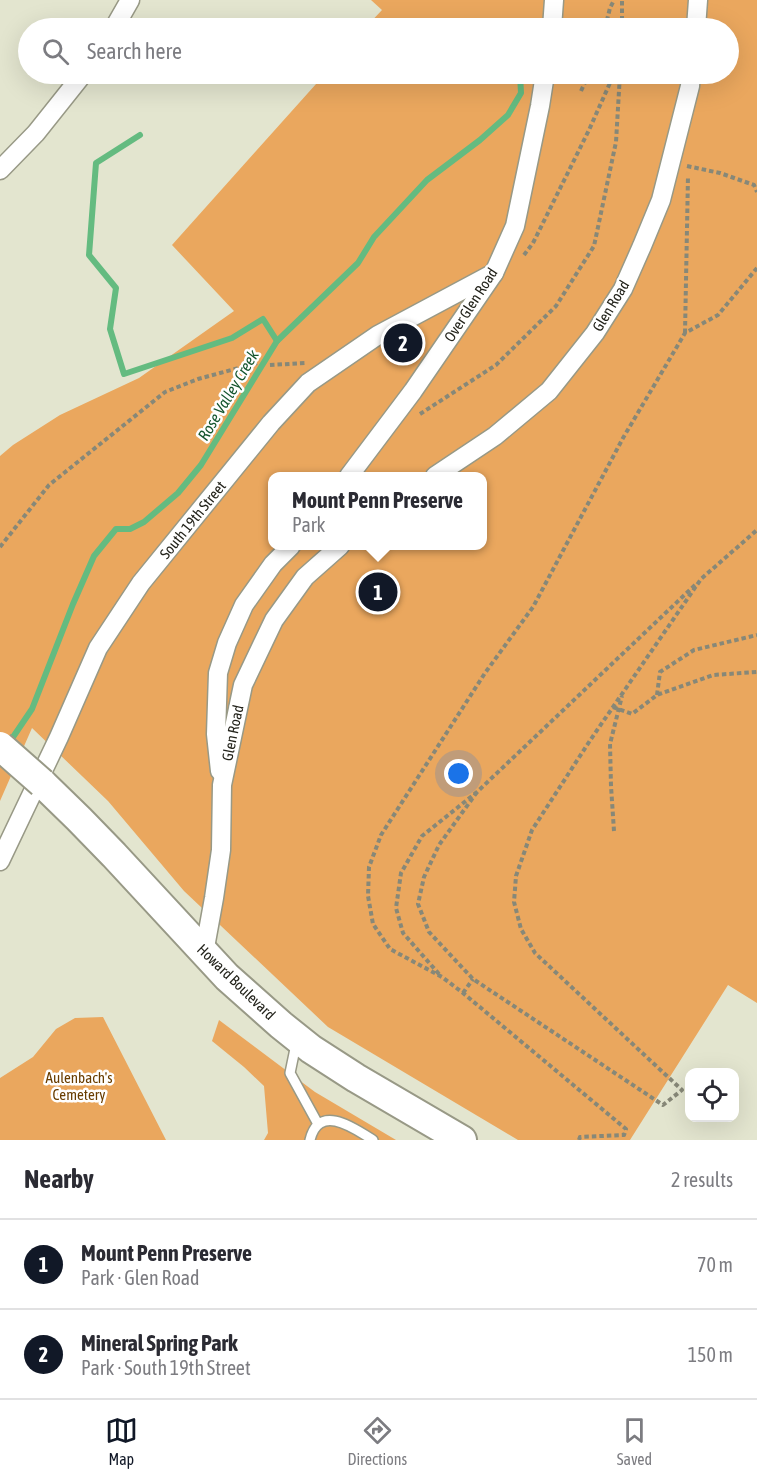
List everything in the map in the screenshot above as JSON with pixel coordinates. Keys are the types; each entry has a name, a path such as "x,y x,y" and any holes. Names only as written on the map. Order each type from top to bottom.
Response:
{"main road":[{"name":"Howard Boulevard","path":"0,746 80,819 227,977 297,1038 356,1078 462,1140"}],"street":[{"path":"120,18 130,0"},
{"path":"553,18 554,0"},
{"path":"697,18 698,0"},
{"path":"0,170 36,134 75,84"},
{"name":"Over Glen Road","path":"353,472 413,391 494,273 515,226 543,84"},
{"name":"Glen Road","path":"442,472 495,435 549,391 595,333 623,289 661,200 680,164 690,84"},
{"name":"South 19th Street","path":"0,861 98,648 141,583 271,423 308,383 378,335 494,273"},
{"path":"222,785 216,734 218,674 227,643 244,605 273,564 287,550"},
{"name":"Glen Road","path":"204,953 221,850 222,785 243,685 274,620 305,577 335,550"}],"lane":[{"path":"297,1038 290,1073 318,1124"},
{"path":"310,1140 318,1124 330,1120 342,1122 374,1140"}],"path":[{"path":"608,18 614,0"},
{"path":"622,0 622,18"},
{"path":"581,91 584,84"},
{"path":"411,419 496,365 556,306 594,246 616,142 619,84"},
{"path":"685,333 680,164 720,173 753,185 757,192"},
{"path":"579,1140 579,1137 624,1135 626,1129 463,993 442,977 390,949 373,924 368,896 369,867 381,835 485,674 533,607 623,438 685,333 718,315 757,268"},
{"path":"0,547 49,485 165,392 198,379 256,363"},
{"path":"442,977 403,933 396,908 401,873 422,836 477,792 701,579 757,530"},
{"path":"477,792 439,845 424,877 418,904 429,932 473,979 663,1105 682,1090 535,953 521,929 514,902 516,876 532,830 701,579"},
{"path":"657,695 660,672 694,650 757,635"},
{"path":"613,707 632,714 657,695 713,675 757,672"},
{"path":"614,831 610,744 623,693"},
{"path":"463,993 473,979"}],"green space":[{"path":"371,0 757,0 757,1003 728,985 630,1140 518,1140 328,1027 184,891 108,801 32,728 0,801 0,456 60,415 139,378 234,311 172,245 316,84 739,84 739,18 374,18 382,10"},
{"name":"Aulenbach's Cemetery","path":"103,1017 166,1140 0,1140 0,1078 33,1057 56,1029 75,1018"},
{"path":"219,1020 315,1092 396,1140 264,1140 268,1133 264,1086 212,1041"}],"waterway":[{"name":"Rose Valley Creek","path":"9,743 32,709 94,556 116,529 130,529 144,522 178,493 201,465 277,341 358,263 374,237 427,180 480,140 508,115 521,93 521,84"},
{"path":"140,135 96,163 89,255 116,288 110,329 124,374 232,338 263,319 277,341"}],"place":[{"name":"Mineral Spring Park","path":"403,343"},
{"name":"Mount Penn Preserve","path":"378,592"}]}
